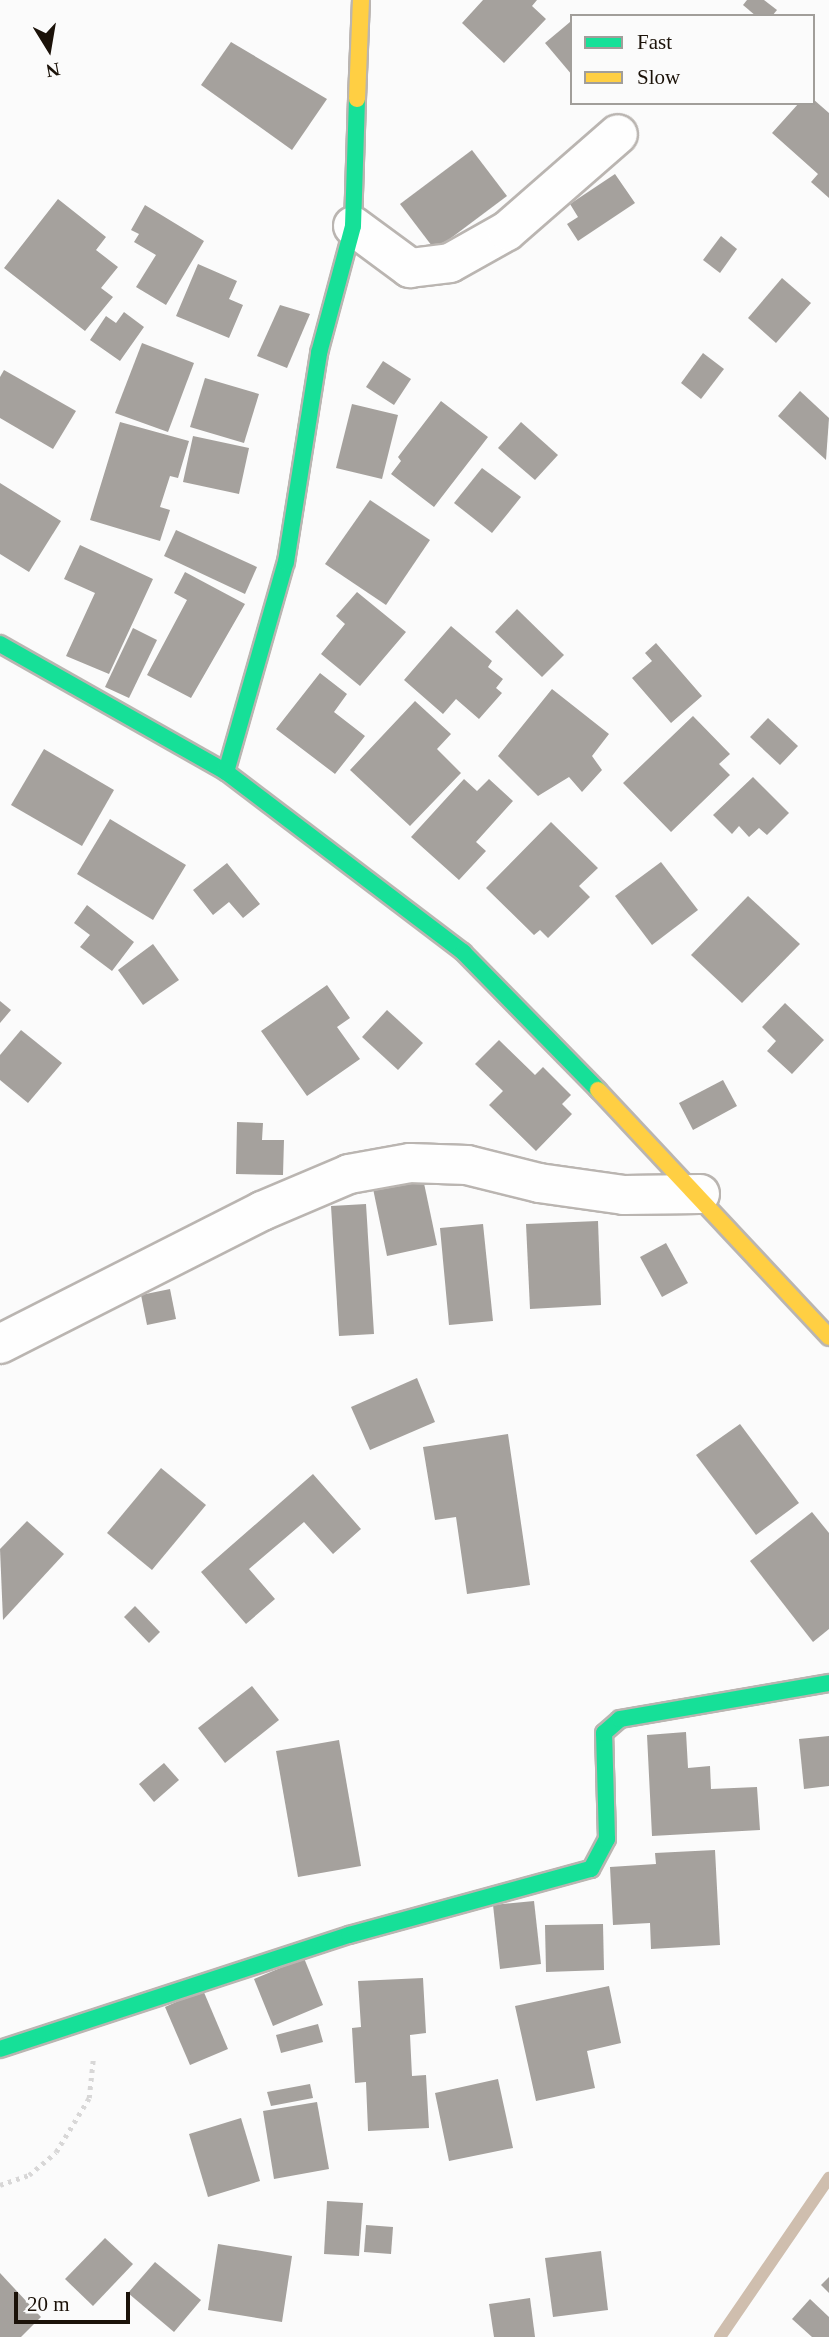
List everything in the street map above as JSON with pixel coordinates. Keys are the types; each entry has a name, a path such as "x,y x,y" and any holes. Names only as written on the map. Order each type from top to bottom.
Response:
{"street":[{"path":"226,772 286,562 319,353 353,226 361,0"},
{"path":"353,226 410,268 450,262 507,231 618,134"},
{"path":"0,644 226,772 464,952 700,1194 829,1337"},
{"path":"0,1344 262,1211 349,1174 410,1163 467,1165 539,1184 624,1195 700,1194"},
{"path":"0,2049 349,1936 591,1869 607,1839 604,1733 620,1719 829,1683"}],"path":[{"path":"0,2185 29,2175 56,2152 89,2098 91,2067 101,2049"}],"building":[{"path":"483,0 537,0 532,6 546,19 504,63 462,23"},
{"path":"747,0 764,0 777,10 774,14 754,14 743,5"},
{"path":"570,22 570,73 545,43"},
{"path":"231,42 327,99 292,150 201,85"},
{"path":"815,101 829,113 829,198 811,182 818,174 772,133 797,105 815,105"},
{"path":"472,150 507,196 435,250 400,204"},
{"path":"615,174 635,203 578,241 567,224 578,217 570,204"},
{"path":"58,199 106,237 96,250 118,267 101,288 113,297 85,331 4,268"},
{"path":"145,205 204,241 166,305 136,287 156,255 134,242 139,234 131,230"},
{"path":"721,236 737,249 720,273 703,260"},
{"path":"198,264 237,281 229,299 243,305 229,338 176,316"},
{"path":"782,278 811,303 776,343 748,318"},
{"path":"280,305 310,314 287,368 257,356"},
{"path":"124,312 144,327 120,361 90,340 106,316 116,323"},
{"path":"142,343 194,363 168,432 115,413"},
{"path":"703,353 724,369 701,399 681,383"},
{"path":"383,361 411,379 394,405 366,387"},
{"path":"4,370 76,411 53,449 0,418 0,377"},
{"path":"205,378 259,394 244,443 190,427"},
{"path":"800,391 829,418 826,460 778,416"},
{"path":"441,401 488,437 434,507 391,474 401,461 398,457"},
{"path":"352,404 398,415 382,479 336,468"},
{"path":"120,422 189,441 178,478 170,476 160,507 170,510 160,541 90,520"},
{"path":"521,422 558,455 535,480 498,448"},
{"path":"193,436 249,448 239,494 183,482"},
{"path":"482,468 521,497 492,533 454,503"},
{"path":"0,483 61,521 29,572 0,554"},
{"path":"370,500 430,540 386,605 325,564"},
{"path":"176,530 257,567 245,594 164,556"},
{"path":"80,545 153,579 109,674 66,656 95,593 64,579"},
{"path":"185,572 245,604 191,698 147,675 187,600 174,593"},
{"path":"357,592 406,632 360,686 321,654 345,624 336,616"},
{"path":"517,609 564,655 542,677 495,632"},
{"path":"451,626 492,661 488,667 503,679 496,688 502,693 479,719 456,699 443,714 404,680"},
{"path":"133,628 157,640 129,698 105,687"},
{"path":"656,643 702,696 671,723 632,678 652,661 645,653"},
{"path":"320,673 347,694 334,712 365,736 335,774 276,729"},
{"path":"552,689 609,734 592,756 602,770 582,792 569,777 538,796 498,756"},
{"path":"415,701 451,734 437,749 461,773 410,826 350,770"},
{"path":"693,716 730,754 719,764 730,775 671,832 623,783"},
{"path":"768,718 798,746 780,765 750,737"},
{"path":"44,749 114,790 82,846 11,805"},
{"path":"753,777 789,813 767,835 759,828 749,837 739,826 732,834 713,815"},
{"path":"464,779 477,791 489,779 513,801 476,842 486,851 459,880 411,837"},
{"path":"110,819 186,865 153,920 77,874"},
{"path":"551,822 598,868 579,886 590,897 548,938 540,930 534,935 486,888"},
{"path":"661,862 698,910 652,945 615,896"},
{"path":"227,863 260,904 243,918 229,902 213,915 193,890"},
{"path":"748,896 800,944 742,1003 691,955"},
{"path":"87,905 134,942 112,971 80,947 90,935 74,923"},
{"path":"153,944 179,980 143,1005 118,970"},
{"path":"327,985 350,1018 337,1027 360,1059 307,1096 261,1031"},
{"path":"0,1001 11,1010 0,1023"},
{"path":"785,1003 824,1040 792,1074 767,1051 776,1041 762,1027"},
{"path":"387,1010 423,1043 398,1070 362,1037"},
{"path":"21,1030 62,1063 28,1103 0,1080 0,1055"},
{"path":"499,1040 535,1075 543,1067 571,1095 562,1104 572,1114 536,1151 489,1105 503,1091 475,1064"},
{"path":"723,1080 737,1106 693,1130 679,1103"},
{"path":"237,1122 263,1123 262,1140 284,1140 283,1175 236,1174"},
{"path":"421,1169 437,1245 387,1256 371,1179"},
{"path":"366,1204 374,1334 339,1336 331,1206"},
{"path":"598,1221 601,1305 530,1309 526,1224"},
{"path":"483,1224 493,1321 449,1325 440,1228"},
{"path":"666,1243 688,1283 662,1297 640,1257"},
{"path":"170,1289 176,1319 147,1325 141,1295"},
{"path":"417,1378 435,1422 370,1450 351,1407"},
{"path":"740,1424 799,1503 756,1535 696,1455"},
{"path":"508,1434 530,1585 467,1594 456,1517 435,1520 423,1447"},
{"path":"161,1468 206,1505 152,1570 107,1533"},
{"path":"313,1474 361,1529 333,1554 304,1522 249,1569 275,1599 246,1624 201,1572"},
{"path":"812,1512 829,1533 829,1629 813,1642 750,1561"},
{"path":"27,1521 64,1554 3,1620 0,1549"},
{"path":"135,1606 160,1632 149,1643 124,1617"},
{"path":"252,1686 279,1720 225,1763 198,1728"},
{"path":"686,1732 688,1768 710,1766 711,1789 757,1787 760,1830 652,1836 647,1735"},
{"path":"829,1736 829,1786 804,1789 799,1739"},
{"path":"339,1740 361,1866 298,1877 276,1751"},
{"path":"164,1763 179,1780 154,1802 139,1784"},
{"path":"715,1850 720,1945 651,1949 650,1923 613,1925 610,1867 656,1864 655,1853"},
{"path":"534,1901 541,1964 500,1969 493,1905"},
{"path":"603,1924 604,1970 546,1972 545,1925"},
{"path":"304,1958 323,2005 273,2026 254,1979"},
{"path":"423,1978 426,2033 410,2035 412,2076 426,2075 429,2128 368,2131 366,2082 355,2083 352,2028 361,2027 358,1981"},
{"path":"609,1986 621,2043 587,2051 595,2088 536,2101 515,2006"},
{"path":"203,1990 228,2049 190,2065 165,2007"},
{"path":"318,2024 323,2042 281,2053 276,2035"},
{"path":"498,2079 513,2148 449,2161 435,2093"},
{"path":"310,2084 313,2098 271,2106 267,2092"},
{"path":"317,2102 329,2169 274,2179 263,2111"},
{"path":"241,2118 260,2181 208,2197 189,2134"},
{"path":"327,2201 363,2203 359,2256 324,2254"},
{"path":"366,2225 393,2227 391,2254 364,2252"},
{"path":"105,2238 133,2264 93,2306 65,2279"},
{"path":"218,2244 292,2256 282,2322 208,2310"},
{"path":"601,2251 608,2310 553,2317 545,2258"},
{"path":"155,2262 201,2300 174,2332 128,2293"},
{"path":"0,2273 41,2317 21,2337 0,2337"},
{"path":"829,2277 829,2293 821,2285"},
{"path":"530,2298 535,2337 494,2337 489,2304"},
{"path":"810,2299 829,2317 829,2337 812,2337 792,2319"}],"waterway":[{"path":"720,2337 829,2178"}],"traffic: fast":[{"path":"226,772 286,562 319,353 353,226 357,99"},
{"path":"0,644 226,772 463,952 598,1090"},
{"path":"0,2049 349,1935 591,1869 607,1839 604,1733 620,1719 829,1683"}],"traffic: slow":[{"path":"357,99 361,0"},
{"path":"598,1090 829,1337"}]}
